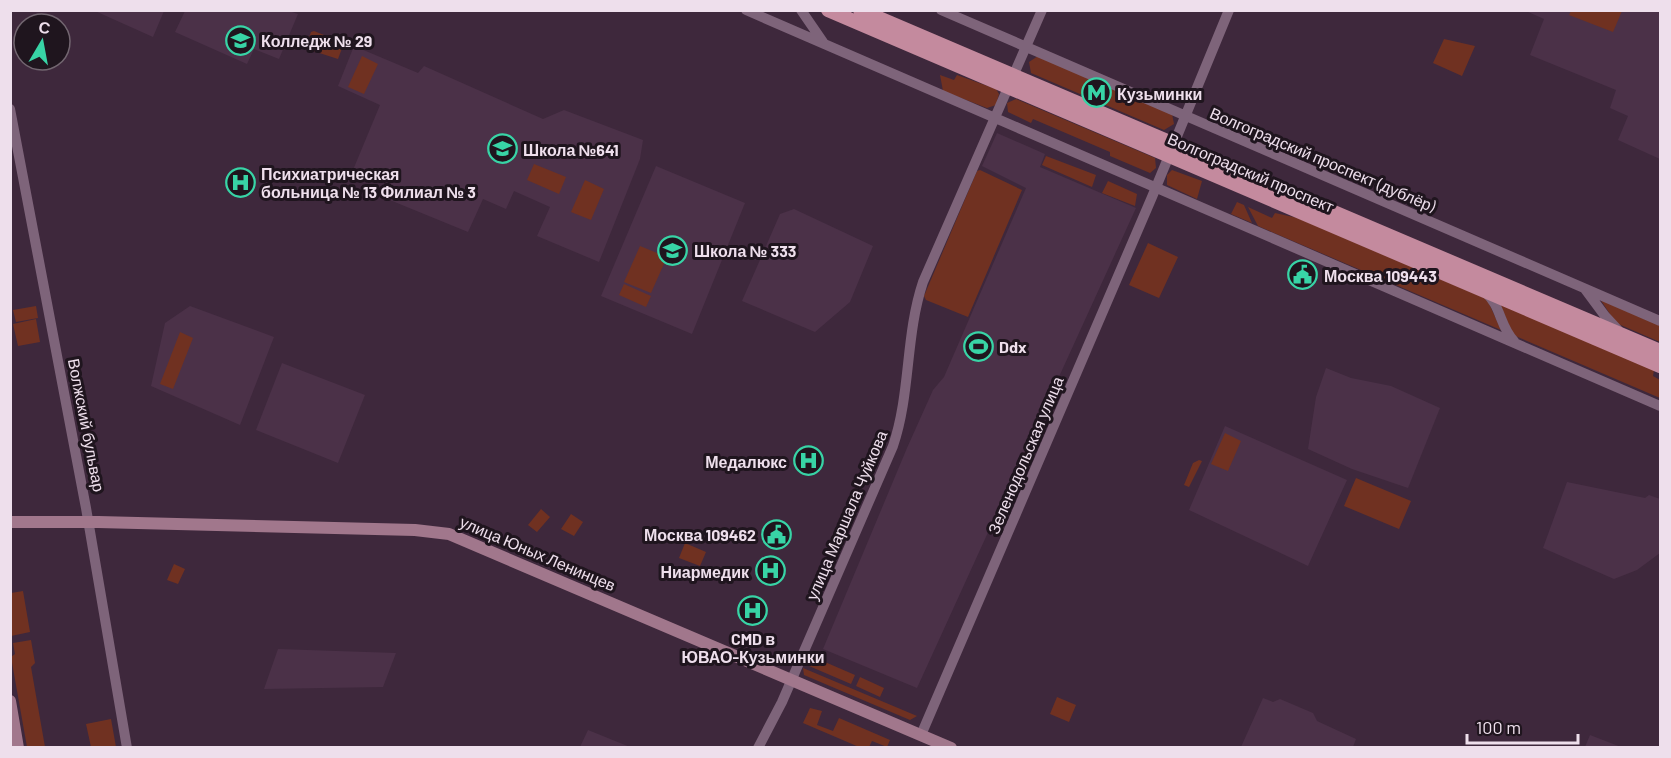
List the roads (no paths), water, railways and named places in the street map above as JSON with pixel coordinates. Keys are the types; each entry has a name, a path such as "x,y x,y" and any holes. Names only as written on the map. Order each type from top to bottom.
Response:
{"main road":[{"name":"Волгоградский проспект","path":"828,10 1012,82 1660,351"},
{"name":"Волгоградский проспект","path":"860,10 1012,82"},
{"name":"Волгоградский проспект","path":"1173,149 1484,291 1660,366"},
{"name":"улица Юных Ленинцев","path":"10,522 414,530 449,534 951,747"},
{"path":"10,701 18,747"}],"street":[{"path":"746,10 1660,406"},
{"path":"801,10 816,35 828,47"},
{"name":"Волгоградский проспект (дублёр)","path":"941,10 1660,321"},
{"name":"улица Маршала Чуйкова","path":"758,747 792,680 893,446 902,417 915,304 924,278 1042,10"},
{"path":"1186,116 1229,10"},
{"name":"Волжский бульвар","path":"10,109 127,747"},
{"name":"Зеленодольская улица","path":"921,735 1186,116"},
{"path":"1585,288 1605,316 1623,334"},
{"path":"1484,291 1496,303 1505,331 1516,343"}],"place":[{"name":"Колледж № 29","path":"240,40"},
{"name":"Кузьминки","path":"1096,93"},
{"name":"Школа №641","path":"502,149"},
{"name":"Психиатрическая больница № 13 Филиал № 3","path":"240,182"},
{"name":"Школа № 333","path":"673,250"},
{"name":"Москва 109443","path":"1303,275"},
{"name":"Ddx","path":"978,346"},
{"name":"Медалюкс","path":"808,461"},
{"name":"Москва 109462","path":"777,534"},
{"name":"Ниармедик","path":"770,571"},
{"name":"CMD в ЮВАО-Кузьминки","path":"753,610"}]}
